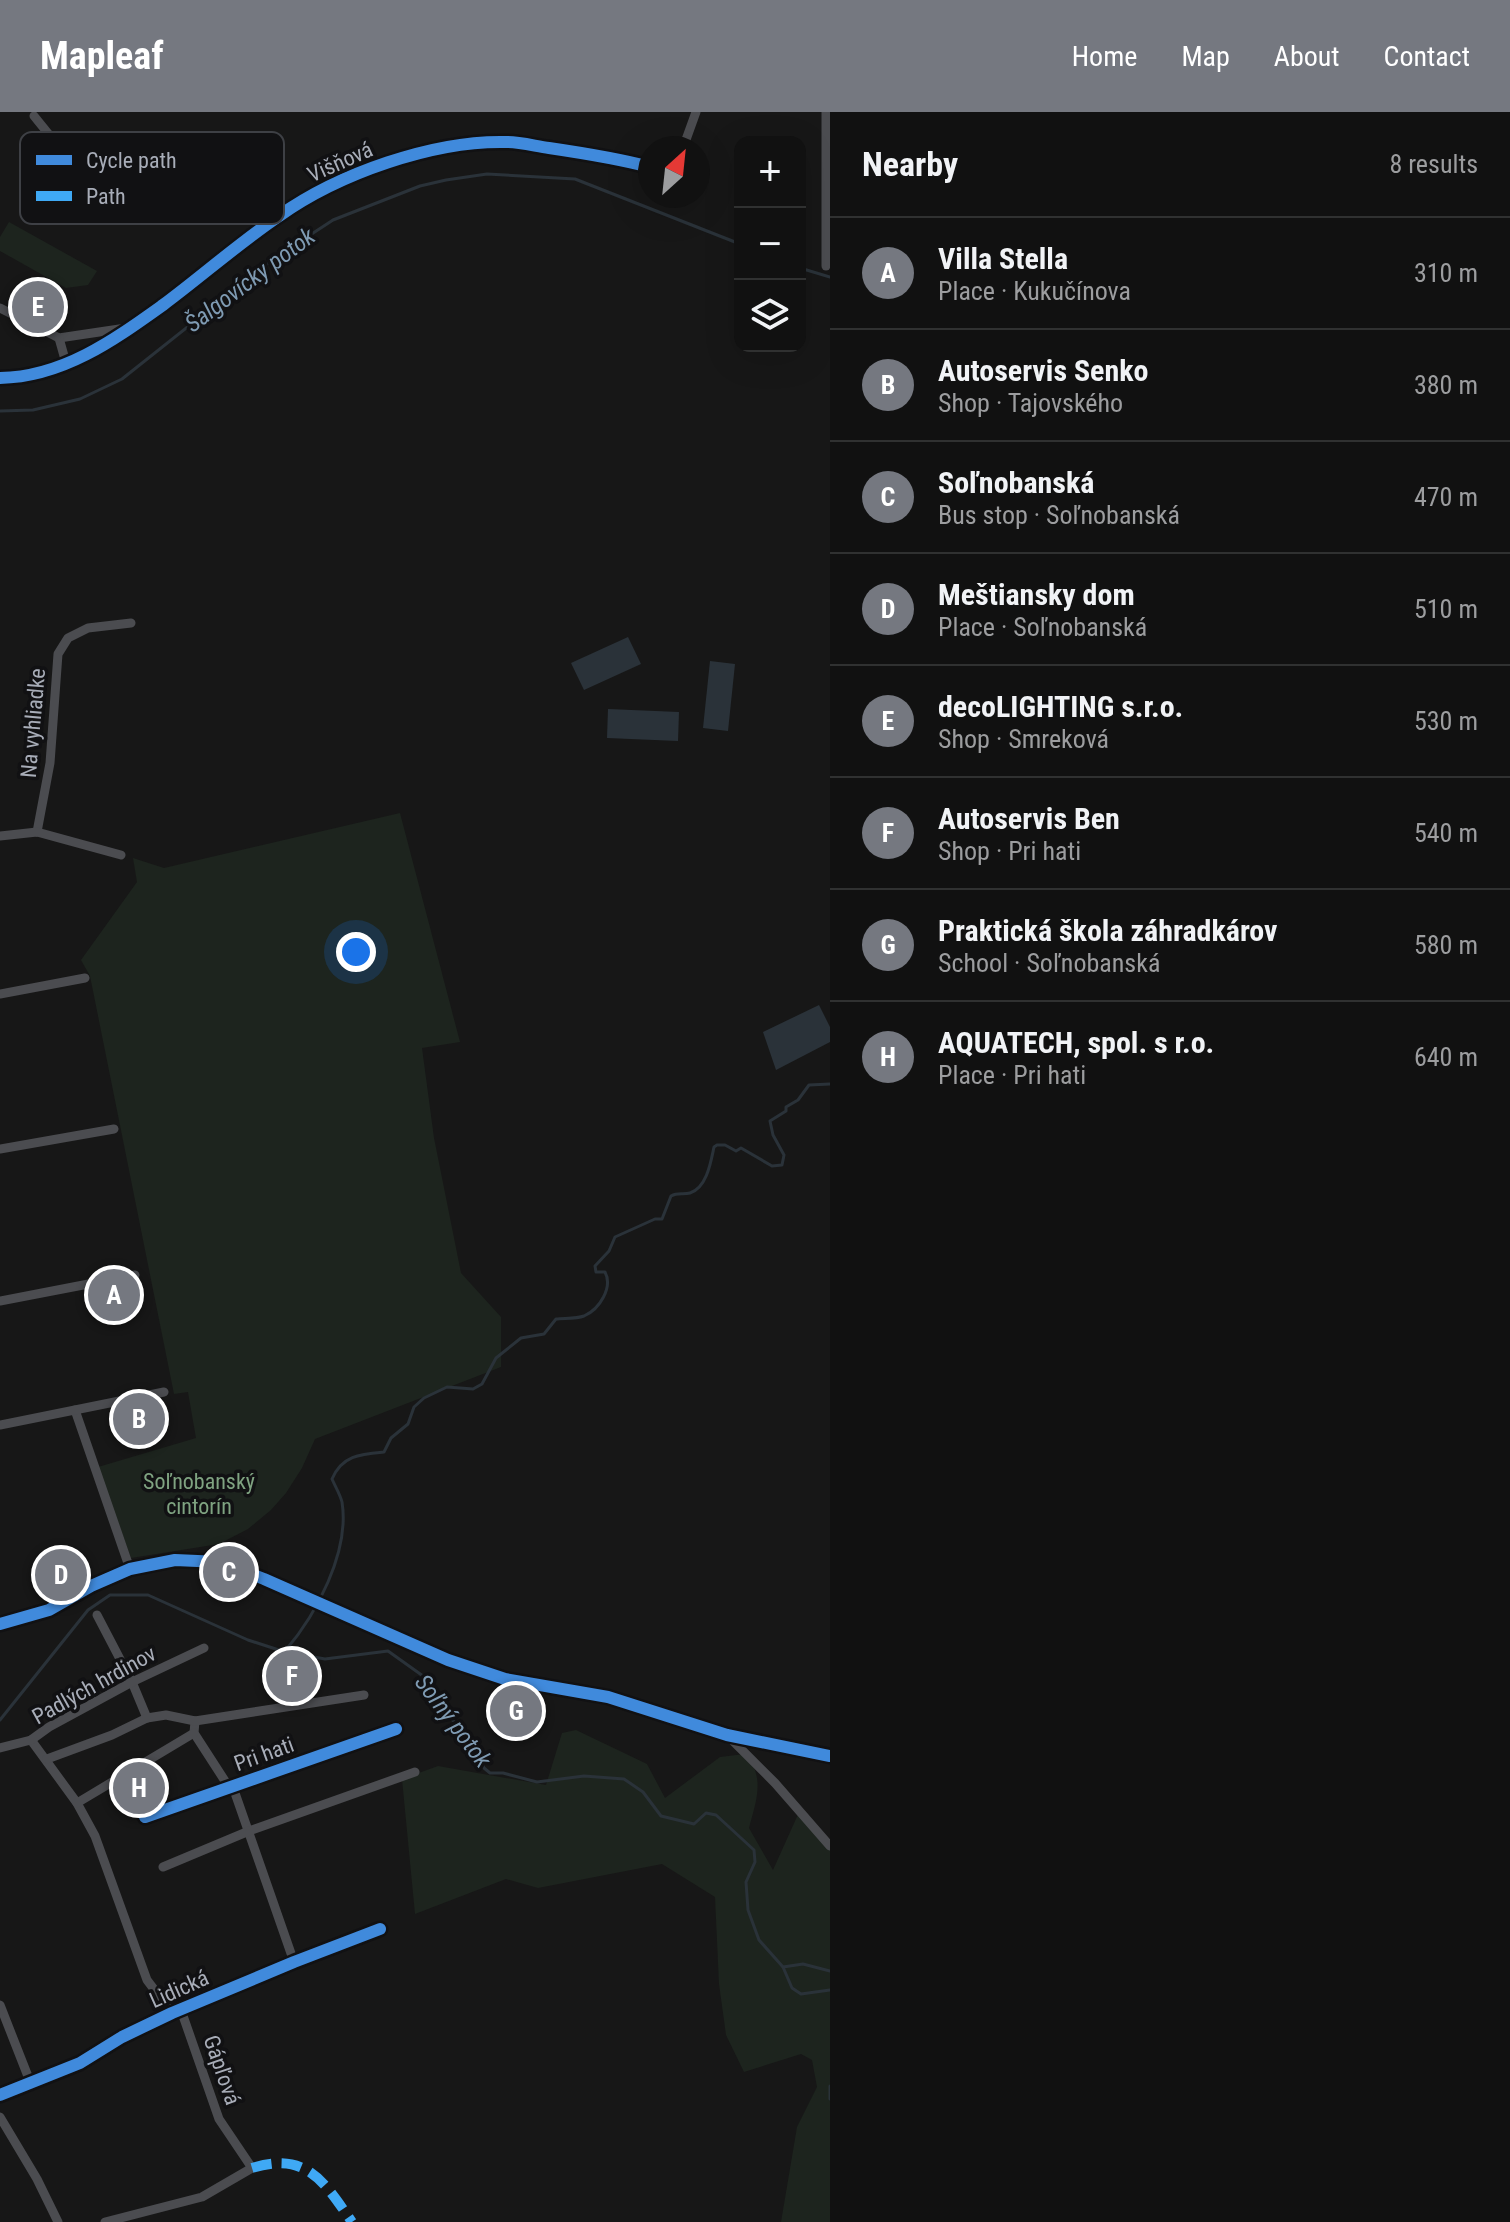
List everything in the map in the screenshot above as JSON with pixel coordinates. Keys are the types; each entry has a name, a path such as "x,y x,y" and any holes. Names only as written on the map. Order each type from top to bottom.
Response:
{"street":[{"path":"687,136 696,112"},
{"path":"826,112 826,266"},
{"path":"34,116 47,132"},
{"name":"Višňová","path":"284,213 320,191 376,166 439,148 506,142 614,157 638,164"},
{"name":"Višňová","path":"0,378 17,377 74,362 90,354 133,326 268,224"},
{"path":"0,308 59,338 133,326"},
{"path":"59,338 66,363"},
{"name":"Na vyhliadke","path":"37,832 50,763 58,654 68,638 88,628 131,623"},
{"path":"0,836 37,832 121,855"},
{"path":"0,994 85,978"},
{"path":"0,1149 114,1129"},
{"path":"0,1301 135,1275"},
{"path":"0,1425 164,1392"},
{"path":"75,1410 130,1569"},
{"path":"0,1624 49,1610 91,1586 130,1569 175,1560 220,1562 448,1660 505,1679 608,1697 727,1735 830,1756"},
{"path":"97,1615 147,1718"},
{"name":"Padlých hrdinov","path":"0,1748 31,1740 132,1682 204,1648"},
{"name":"Pri hati","path":"47,1759 112,1735 147,1718 166,1715 195,1721 364,1695"},
{"path":"77,1803 194,1733 195,1721"},
{"name":"Pri hati","path":"145,1817 396,1729"},
{"name":"Pri hati","path":"194,1733 235,1793 294,1962"},
{"path":"727,1735 775,1783 830,1846"},
{"path":"31,1740 77,1803 95,1836 147,1980 177,2011"},
{"path":"163,1867 249,1831 415,1772"},
{"name":"Lidická","path":"0,2095 80,2063 122,2037 177,2011 380,1929"},
{"path":"0,2005 31,2084"},
{"name":"Gápľová","path":"105,2222 202,2197 252,2168 219,2119 177,2011"},
{"path":"0,2117 37,2179 58,2222"}],"green space":[{"path":"9,222 97,271 88,285 66,288 0,251 0,237"},
{"name":"Soľnobanský cintorín","path":"400,813 460,1042 422,1048 434,1138 461,1273 501,1317 501,1367 315,1439 302,1468 271,1510 248,1529 219,1544 131,1558 98,1467 196,1438 188,1392 174,1394 90,976 81,960 137,882 133,858 164,868"},
{"path":"576,1730 647,1764 665,1798 720,1757 745,1754 755,1771 758,1790 749,1828 773,1870 800,1810 830,1846 830,2222 781,2222 797,2127 817,2087 812,2060 801,2054 744,2072 726,2035 719,1984 715,1897 662,1864 538,1888 506,1879 415,1914 402,1779 438,1766 546,1785 562,1733"}],"shaded area":[{"path":"628,637 641,664 584,690 571,663"},
{"path":"710,661 735,664 728,731 703,728"},
{"path":"608,709 679,712 678,741 607,738"},
{"path":"819,1005 830,1027 830,1042 776,1070 763,1032"}],"waterway":[{"name":"Šalgovícky potok","path":"0,411 33,410 80,399 122,379 272,260 333,220 420,186 446,180 487,174 575,179 734,242"},
{"name":"Šalgovícky potok","path":"806,270 830,277"},
{"path":"285,1651 319,1601 336,1562 343,1521 342,1502 332,1479 341,1465 360,1455 384,1452 391,1438 408,1424 414,1407 424,1398 447,1387 473,1389 482,1384 496,1358 521,1338 544,1334 556,1319 590,1313 604,1297 607,1284 605,1272 596,1272 595,1266 609,1251 615,1237 655,1219 662,1219 671,1196 696,1190 707,1173 714,1147 725,1145 736,1151 741,1148 772,1166 782,1165 784,1155 773,1135 770,1121 798,1100 809,1085 830,1084"},
{"name":"Soľný potok","path":"0,1720 88,1610 110,1595 148,1595 248,1640 285,1652 325,1659 388,1651 423,1676 449,1717 470,1736 484,1768 490,1773 503,1773 537,1782 584,1776 624,1779 643,1792 661,1816 694,1824 706,1813 716,1815 754,1850 755,1862 746,1882 748,1910 759,1940 783,1967 792,1988 801,1994 830,1990"},
{"path":"783,1967 803,1964 830,1971"},
{"name":"Soľný potok","path":"830,2086 830,2099"}],"marked path":[{"path":"252,2168 271,2164 300,2167 323,2183 352,2222"}],"cycle path":[{"path":"284,213 329,186 387,162 448,147 522,143 638,164"},
{"path":"0,378 45,371 107,343 163,305 268,224"},
{"path":"0,1624 49,1610 91,1586 130,1569 175,1560 220,1562 448,1660 505,1679 608,1697 727,1735 830,1756"},
{"path":"145,1817 396,1729"},
{"path":"0,2095 80,2063 122,2037 172,2013 380,1929"}],"place":[{"name":"decoLIGHTING s.r.o.","path":"38,307"},
{"name":"Villa Stella","path":"114,1295"},
{"name":"Autoservis Senko","path":"139,1419"},
{"name":"Soľnobanská","path":"229,1572"},
{"name":"Meštiansky dom","path":"61,1575"},
{"name":"Autoservis Ben","path":"292,1676"},
{"name":"Praktická škola záhradkárov","path":"516,1711"},
{"name":"AQUATECH, spol. s r.o.","path":"139,1788"}]}
